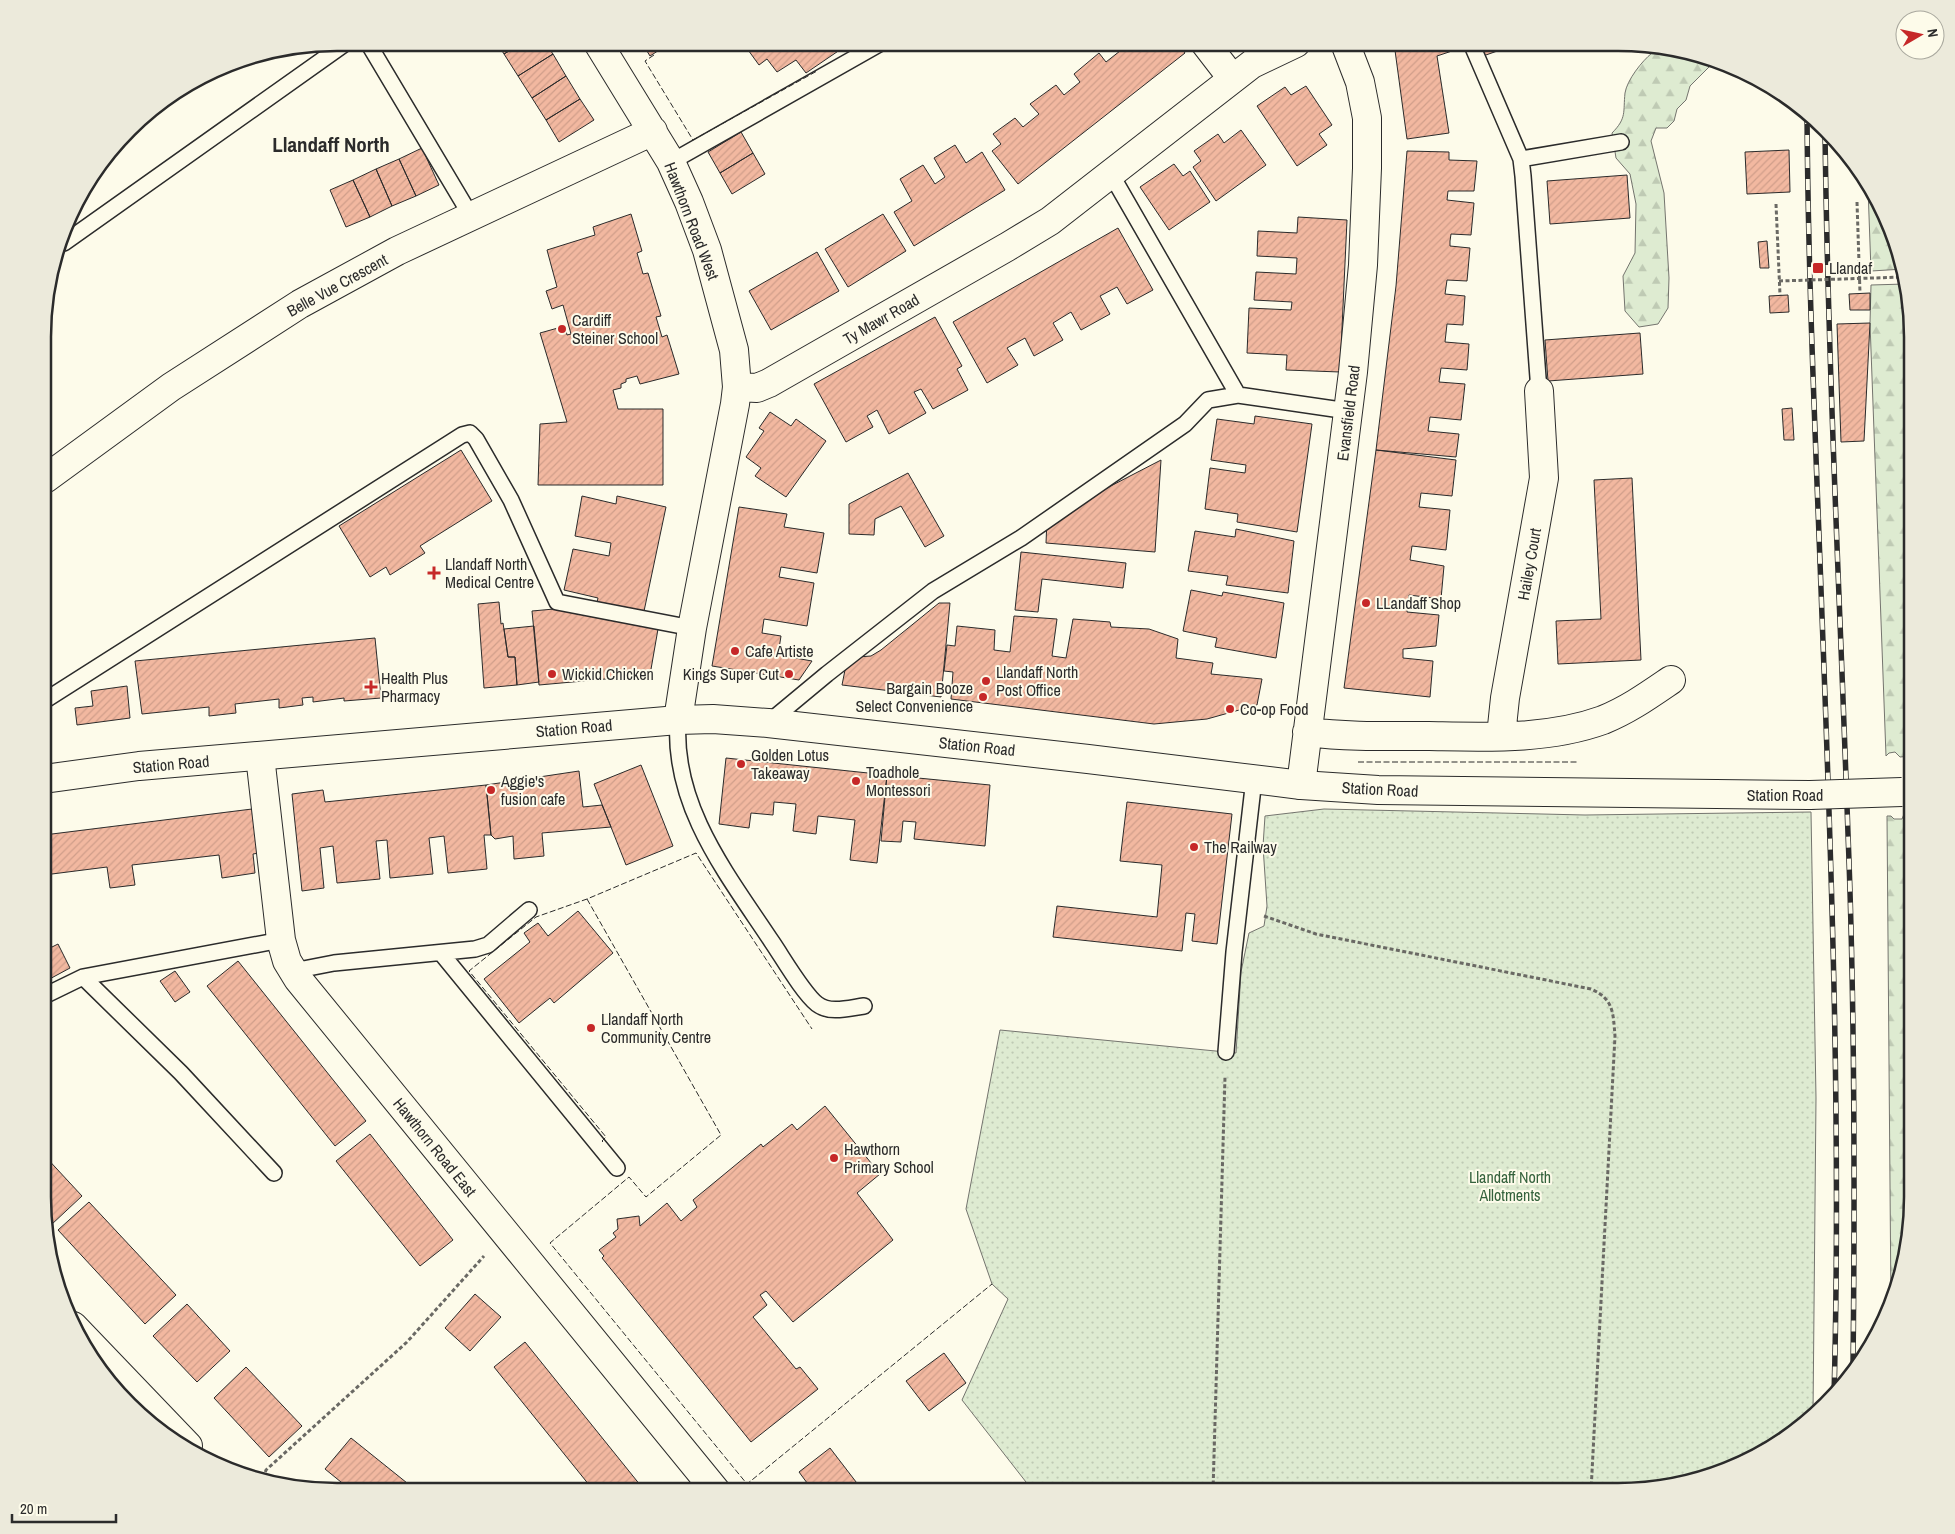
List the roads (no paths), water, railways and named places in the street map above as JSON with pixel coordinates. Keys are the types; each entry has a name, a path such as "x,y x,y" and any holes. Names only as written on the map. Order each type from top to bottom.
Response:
{"street":[{"name":"Hawthorn Road West","path":"603,51 671,162 689,202 712,268 734,350 737,387"},
{"path":"1211,51 1232,78"},
{"name":"Ty Mawr Road","path":"737,387 756,388 769,383 1050,221 1232,78 1252,64 1279,51"},
{"name":"Evansfield Road","path":"1301,785 1348,411 1362,266 1367,168 1367,118 1360,82 1348,51"},
{"name":"Belle Vue Crescent","path":"51,475 171,387 300,304 396,251 653,131"},
{"path":"678,720 692,628 737,387"},
{"name":"Hailey Court","path":"1501,736 1507,688 1544,478 1539,391"},
{"path":"1307,732 1354,736 1501,736 1558,732 1602,720 1634,706 1672,680"},
{"name":"Station Road","path":"51,778 100,770 678,720 713,719 768,723 1301,785 1378,790 1810,795 1904,791"},
{"name":"Hawthorn Road East","path":"260,756 281,940 287,962 298,980 709,1483"},
{"path":"97,1351 174,1431"}],"lane":[{"path":"68,240 333,51"},
{"path":"373,51 472,216"},
{"path":"671,162 867,51"},
{"path":"1474,51 1521,158 1539,391"},
{"path":"1521,158 1621,142"},
{"path":"1111,174 1238,395"},
{"path":"768,723 827,674 934,591 1021,538 1185,424 1208,400 1238,395 1348,411"},
{"path":"51,697 317,526 462,435 470,433 476,439 511,500 557,602 692,628"},
{"path":"678,720 676,740 679,767 689,800 714,856 816,1004 828,1010 864,1006"},
{"path":"1226,1052 1239,909 1254,779"},
{"path":"293,971 334,963 475,949 488,945 530,910"},
{"path":"51,993 83,977 281,940"},
{"path":"441,953 617,1168"},
{"path":"83,977 181,1073 274,1173"}],"railway":[{"path":"1807,123 1811,302 1834,1006 1836,1104 1834,1384"},
{"path":"1825,141 1831,396 1852,968 1853,1359"}],"place":[{"name":"Llandaf","path":"1818,268"},
{"name":"Cardiff Steiner School","path":"562,329"},
{"name":"Llandaff North Medical Centre","path":"434,573"},
{"name":"LLandaff Shop","path":"1366,603"},
{"name":"Cafe Artiste","path":"735,651"},
{"name":"Wickid Chicken","path":"552,674"},
{"name":"Kings Super Cut","path":"789,674"},
{"name":"Llandaff North Post Office","path":"986,681"},
{"name":"Health Plus Pharmacy","path":"371,687"},
{"name":"Bargain Booze Select Convenience","path":"983,697"},
{"name":"Co-op Food","path":"1230,709"},
{"name":"Golden Lotus Takeaway","path":"741,764"},
{"name":"Toadhole Montessori","path":"856,781"},
{"name":"Aggie's fusion cafe","path":"491,790"},
{"name":"The Railway","path":"1194,847"},
{"name":"Llandaff North Community Centre","path":"591,1028"},
{"name":"Hawthorn Primary School","path":"834,1158"}],"district":[{"name":"Llandaff North","path":"331,144"}],"park label":[{"name":"Llandaff North Allotments","path":"1510,1186"}]}
